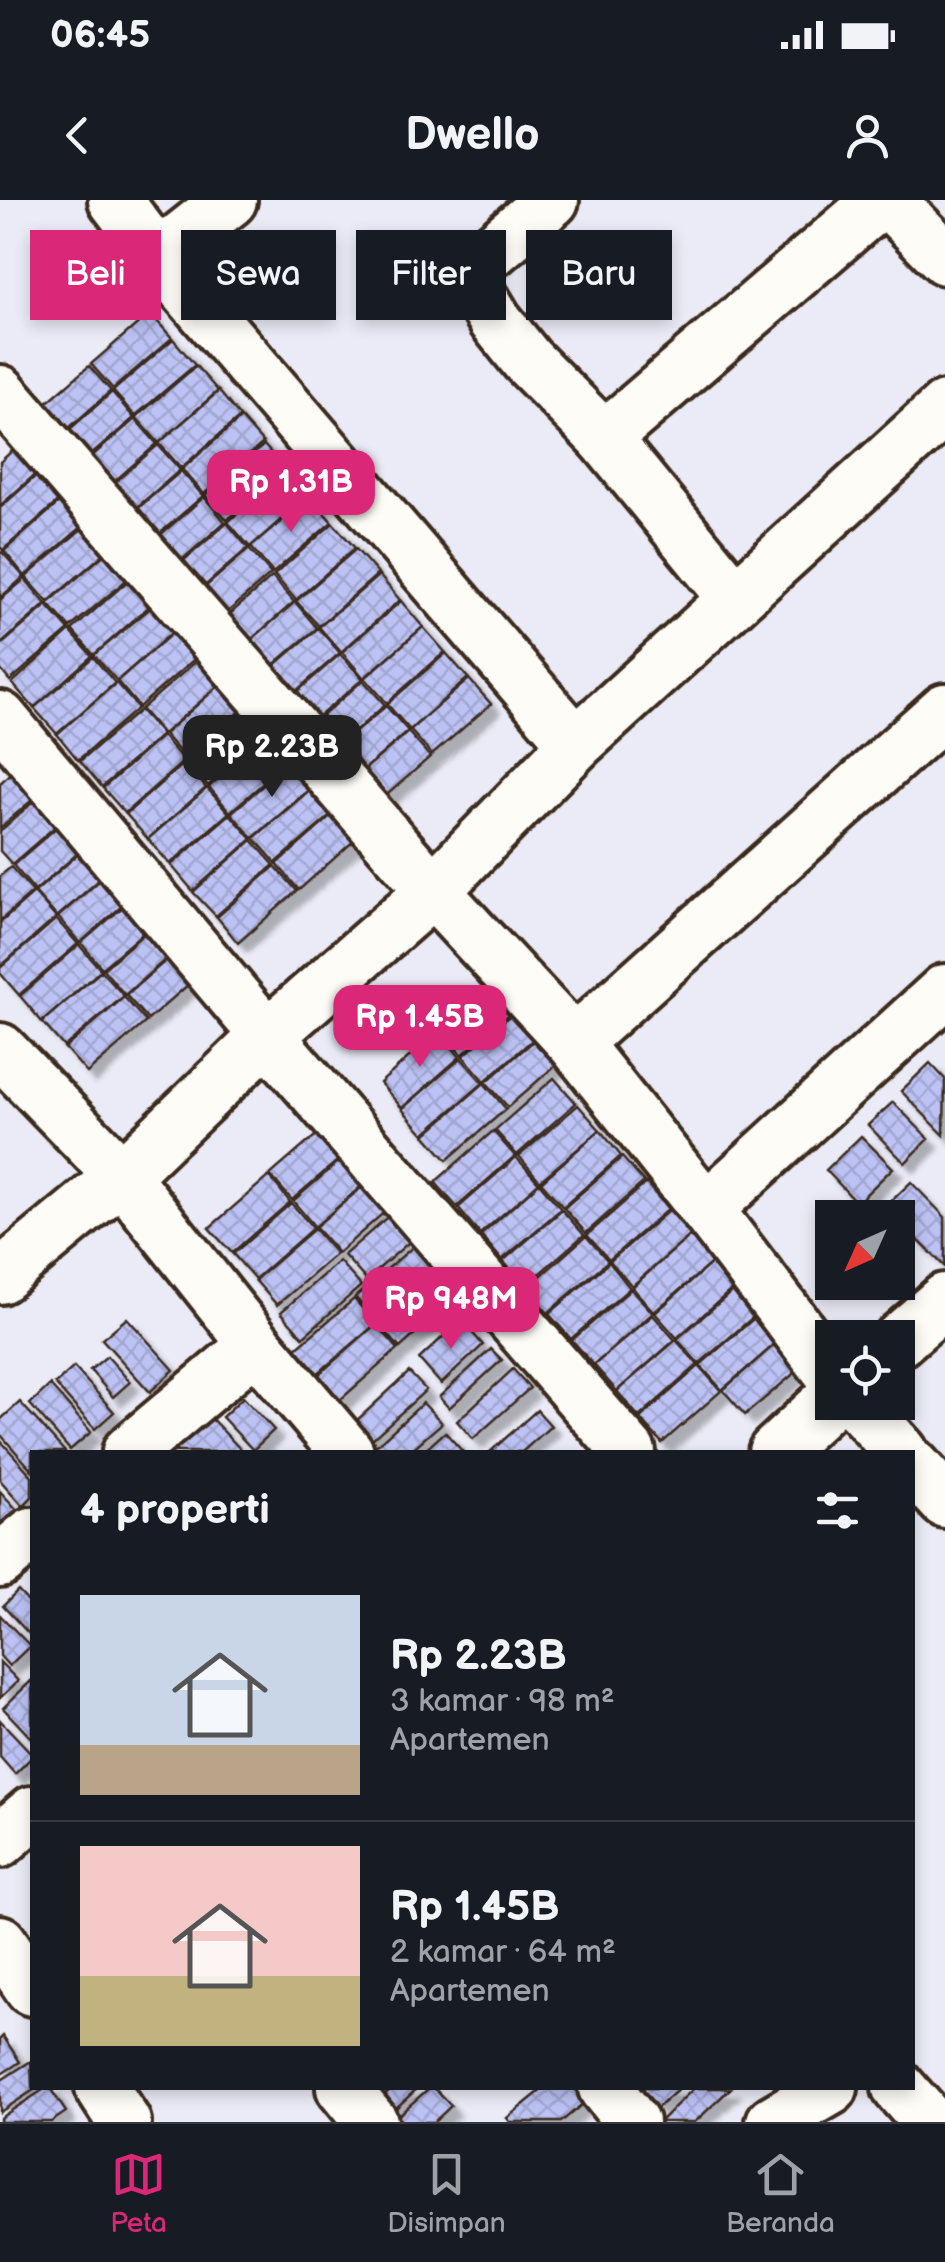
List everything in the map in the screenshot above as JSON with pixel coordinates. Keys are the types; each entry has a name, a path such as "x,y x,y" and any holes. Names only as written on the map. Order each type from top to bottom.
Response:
{"street":[{"path":"115,200 138,230"},
{"path":"161,254 230,200"},
{"path":"552,200 482,259 474,285 495,320 527,360 604,438 735,598"},
{"path":"604,438 885,200 945,258"},
{"path":"161,260 576,744"},
{"path":"0,392 433,891 574,1043 815,1352"},
{"path":"0,1277 122,1176 267,1036 433,891 576,744 945,408"},
{"path":"574,1043 945,710"},
{"path":"0,718 267,1036 627,1450"},
{"path":"706,1208 945,992"},
{"path":"0,1050 122,1176 256,1346 345,1450"},
{"path":"915,1326 945,1300"},
{"path":"131,1450 256,1346"},
{"path":"777,1450 815,1414"},
{"path":"872,1420 899,1450"},
{"path":"915,1468 945,1501"},
{"path":"0,1561 30,1536"},
{"path":"0,1841 30,1815"},
{"path":"0,1942 30,1985"},
{"path":"346,2090 371,2122"},
{"path":"607,2090 632,2122"},
{"path":"773,2122 828,2090"},
{"path":"901,2090 929,2122"}],"building":[{"path":"142,320 156,320 172,338 113,389 91,364"},
{"path":"173,339 195,365 135,416 113,391"},
{"path":"89,366 111,391 52,443 30,417"},
{"path":"196,366 218,391 159,443 136,417"},
{"path":"219,391 240,417 181,468 159,443"},
{"path":"112,392 134,418 75,469 53,444"},
{"path":"241,418 263,443 204,494 182,469"},
{"path":"135,419 157,444 99,495 76,470"},
{"path":"158,445 180,470 121,521 99,496"},
{"path":"264,445 286,470 227,520 205,495"},
{"path":"16,447 38,472 0,506 0,462"},
{"path":"287,470 309,495 250,547 228,522"},
{"path":"181,471 203,496 144,547 122,522"},
{"path":"39,473 61,499 3,550 0,508"},
{"path":"204,497 225,522 166,574 144,549"},
{"path":"310,497 332,522 273,573 251,547"},
{"path":"62,500 84,525 25,576 4,551"},
{"path":"227,523 248,548 189,600 167,575"},
{"path":"333,523 355,548 296,600 274,575"},
{"path":"85,526 107,551 48,602 26,577"},
{"path":"249,549 271,574 212,626 190,600"},
{"path":"356,549 378,574 319,626 296,601"},
{"path":"108,551 130,577 70,628 48,603"},
{"path":"0,554 24,577 0,598"},
{"path":"379,575 400,600 341,652 319,627"},
{"path":"272,577 294,602 236,653 214,628"},
{"path":"131,578 153,603 94,655 72,630"},
{"path":"25,579 46,604 0,645 0,600"},
{"path":"401,601 423,627 364,678 342,652"},
{"path":"295,602 317,628 258,678 236,653"},
{"path":"47,605 69,630 10,681 0,669 0,646"},
{"path":"154,605 176,629 117,681 94,655"},
{"path":"423,627 445,652 387,703 365,678"},
{"path":"318,628 340,653 281,704 259,679"},
{"path":"176,630 198,656 139,707 117,681"},
{"path":"70,631 92,656 34,708 12,683"},
{"path":"446,653 468,678 410,730 387,704"},
{"path":"340,654 363,679 303,730 282,705"},
{"path":"93,657 115,683 57,734 34,708"},
{"path":"200,658 222,683 163,734 141,709"},
{"path":"469,679 491,704 432,755 410,730"},
{"path":"363,680 385,705 326,757 304,732"},
{"path":"116,683 138,708 78,760 57,734"},
{"path":"222,683 244,708 186,759 164,734"},
{"path":"386,706 408,731 349,783 326,757"},
{"path":"245,709 267,734 208,786 186,761"},
{"path":"140,710 162,735 102,787 80,761"},
{"path":"408,732 430,757 371,809 349,783"},
{"path":"268,735 290,760 230,812 209,787"},
{"path":"162,736 184,761 125,813 103,788"},
{"path":"25,761 47,787 0,828 0,783"},
{"path":"291,761 313,786 253,838 231,813"},
{"path":"185,762 206,788 148,839 126,814"},
{"path":"313,787 335,812 276,863 254,838"},
{"path":"49,788 71,813 12,864 0,851 0,831"},
{"path":"207,788 229,813 170,864 148,839"},
{"path":"335,813 357,838 299,890 277,864"},
{"path":"72,814 94,839 35,891 13,865"},
{"path":"230,814 252,839 193,891 171,865"},
{"path":"94,840 116,865 57,917 35,892"},
{"path":"252,840 274,865 216,916 193,892"},
{"path":"117,865 139,891 80,943 58,917"},
{"path":"275,866 297,891 238,943 217,917"},
{"path":"11,867 33,892 0,921 0,876"},
{"path":"140,892 161,917 102,968 81,943"},
{"path":"34,893 56,918 0,967 0,923"},
{"path":"162,918 184,943 125,995 103,969"},
{"path":"56,919 78,944 19,995 0,968"},
{"path":"185,944 206,969 148,1020 126,995"},
{"path":"79,945 101,970 42,1022 20,996"},
{"path":"101,971 124,996 64,1047 42,1022"},
{"path":"499,978 521,1004 462,1055 440,1030"},
{"path":"124,997 146,1022 87,1073 65,1048"},
{"path":"522,1005 544,1030 485,1081 463,1056"},
{"path":"438,1031 460,1057 402,1108 380,1083"},
{"path":"545,1031 566,1056 508,1107 486,1082"},
{"path":"461,1058 483,1083 424,1134 402,1109"},
{"path":"930,1063 945,1079 944,1135 901,1091"},
{"path":"554,1078 576,1103 517,1155 495,1130"},
{"path":"484,1083 506,1109 447,1160 425,1135"},
{"path":"893,1102 929,1139 905,1163 868,1125"},
{"path":"578,1105 600,1130 540,1181 519,1156"},
{"path":"329,1124 351,1149 292,1200 270,1175"},
{"path":"600,1130 621,1156 563,1207 541,1182"},
{"path":"493,1131 515,1156 457,1207 435,1182"},
{"path":"861,1136 893,1168 860,1200 854,1200 826,1170"},
{"path":"352,1150 374,1175 315,1227 293,1201"},
{"path":"516,1157 539,1183 480,1234 458,1208"},
{"path":"622,1157 644,1182 586,1233 564,1208"},
{"path":"269,1176 290,1202 232,1253 209,1228"},
{"path":"375,1176 397,1201 338,1253 315,1227"},
{"path":"911,1182 945,1217 945,1267 915,1237 915,1200 892,1200"},
{"path":"539,1183 561,1209 502,1260 481,1235"},
{"path":"646,1183 668,1209 609,1260 587,1235"},
{"path":"291,1203 313,1228 255,1279 233,1254"},
{"path":"402,1204 424,1229 366,1280 344,1255"},
{"path":"562,1210 584,1235 525,1286 503,1261"},
{"path":"669,1210 691,1235 632,1286 610,1261"},
{"path":"314,1229 336,1254 277,1305 255,1280"},
{"path":"691,1235 714,1261 654,1312 632,1287"},
{"path":"586,1236 608,1261 548,1313 527,1288"},
{"path":"415,1245 436,1271 377,1322 355,1297"},
{"path":"339,1261 361,1286 303,1337 281,1312"},
{"path":"714,1261 736,1286 677,1338 655,1313"},
{"path":"609,1262 630,1288 571,1339 549,1314"},
{"path":"436,1271 458,1296 400,1348 378,1323"},
{"path":"736,1288 759,1312 699,1364 677,1339"},
{"path":"631,1289 653,1313 594,1365 572,1340"},
{"path":"354,1299 376,1324 316,1375 295,1349"},
{"path":"760,1313 781,1339 722,1390 700,1365"},
{"path":"653,1315 675,1340 617,1391 594,1365"},
{"path":"127,1318 174,1370 150,1392 102,1339"},
{"path":"461,1320 483,1345 441,1384 419,1359"},
{"path":"376,1324 398,1349 339,1401 317,1376"},
{"path":"781,1339 804,1365 745,1415 723,1390"},
{"path":"676,1340 698,1365 639,1417 617,1391"},
{"path":"491,1349 502,1360 449,1408 439,1397"},
{"path":"107,1356 130,1382 113,1397 90,1370"},
{"path":"699,1366 721,1391 662,1443 640,1418"},
{"path":"74,1367 114,1412 95,1429 55,1384"},
{"path":"513,1369 530,1388 473,1439 457,1421"},
{"path":"409,1372 426,1390 360,1450 341,1435"},
{"path":"50,1385 91,1432 70,1450 30,1404"},
{"path":"243,1397 274,1430 253,1450 222,1417"},
{"path":"20,1402 63,1450 30,1450 30,1468 0,1434 0,1420"},
{"path":"423,1403 442,1423 411,1450 371,1450"},
{"path":"537,1410 551,1426 524,1450 492,1450"},
{"path":"209,1416 241,1450 173,1450"},
{"path":"445,1432 461,1450 425,1450"},
{"path":"0,1440 30,1474 30,1499 23,1506 0,1480"},
{"path":"0,1491 17,1510 0,1526"},
{"path":"18,1591 30,1604 30,1635 3,1606"},
{"path":"0,1615 30,1646 9,1666 0,1656"},
{"path":"0,1662 18,1681 0,1698"},
{"path":"30,1682 30,1737 3,1708"},
{"path":"0,1720 30,1752 30,1759 15,1774 0,1757"},
{"path":"3,2036 20,2062 0,2075 0,2039"},
{"path":"30,2062 30,2090 34,2090 0,2112 0,2081"},
{"path":"43,2090 51,2090 66,2112 51,2122 0,2122 0,2118"},
{"path":"390,2090 416,2090 386,2117 374,2104"},
{"path":"427,2090 436,2090 451,2106 434,2122 391,2122"},
{"path":"542,2090 598,2091 561,2122 510,2122 507,2118"},
{"path":"641,2090 678,2090 657,2108"},
{"path":"692,2090 729,2090 695,2122 659,2122"}]}
